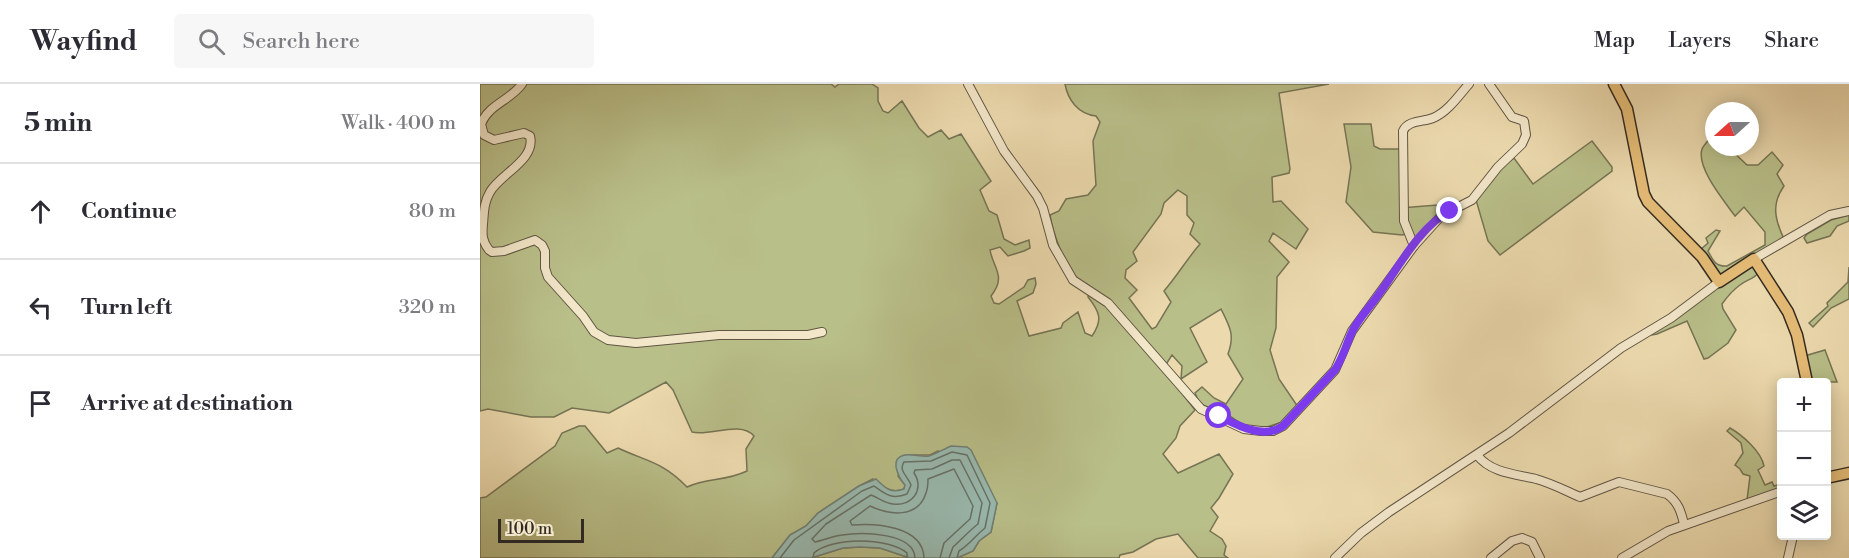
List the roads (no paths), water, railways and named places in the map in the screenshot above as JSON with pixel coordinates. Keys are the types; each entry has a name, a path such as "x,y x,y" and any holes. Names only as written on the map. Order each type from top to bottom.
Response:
{"main road":[{"path":"1614,84 1627,109 1644,194 1648,202 1702,257 1719,282 1754,259 1788,312 1797,335 1806,378"},
{"path":"1831,477 1849,473"}],"street":[{"path":"522,84 492,108 485,115 481,124 484,135 494,140 524,133 530,136 531,141 528,151 492,188 484,204 481,237 489,250 497,252 535,240 539,241 545,251 545,268 548,277 584,316 594,332 608,340 636,344 719,335 808,335 822,332"},
{"path":"968,84 1004,152 1037,196 1043,208 1053,244 1073,280 1108,303 1201,409 1244,429 1273,431 1280,428 1324,383 1340,362 1352,331 1414,246 1441,216 1472,200 1498,167 1522,144 1526,135 1524,121 1512,117 1489,84"},
{"path":"1414,246 1404,220 1403,131 1409,125 1442,113 1469,84"},
{"path":"1754,259 1830,215 1849,211"},
{"path":"1335,558 1361,533 1389,512 1509,433 1621,348 1671,318 1719,282"},
{"path":"1477,454 1488,466 1516,476 1538,480 1580,497 1619,482 1667,494 1681,510 1684,524"},
{"path":"1622,558 1684,524 1777,493"},
{"path":"1491,558 1512,541 1522,538 1532,542 1540,558"},
{"path":"1788,558 1792,540"}],"water":[{"path":"951,446 967,447 971,450 997,503 991,532 979,541 973,551 957,558 910,558 880,548 860,547 843,548 811,558 772,558 790,535 806,526 818,513 859,486 876,479 888,489 895,491 904,489 905,485 896,468 900,457 905,455 929,456"}]}
